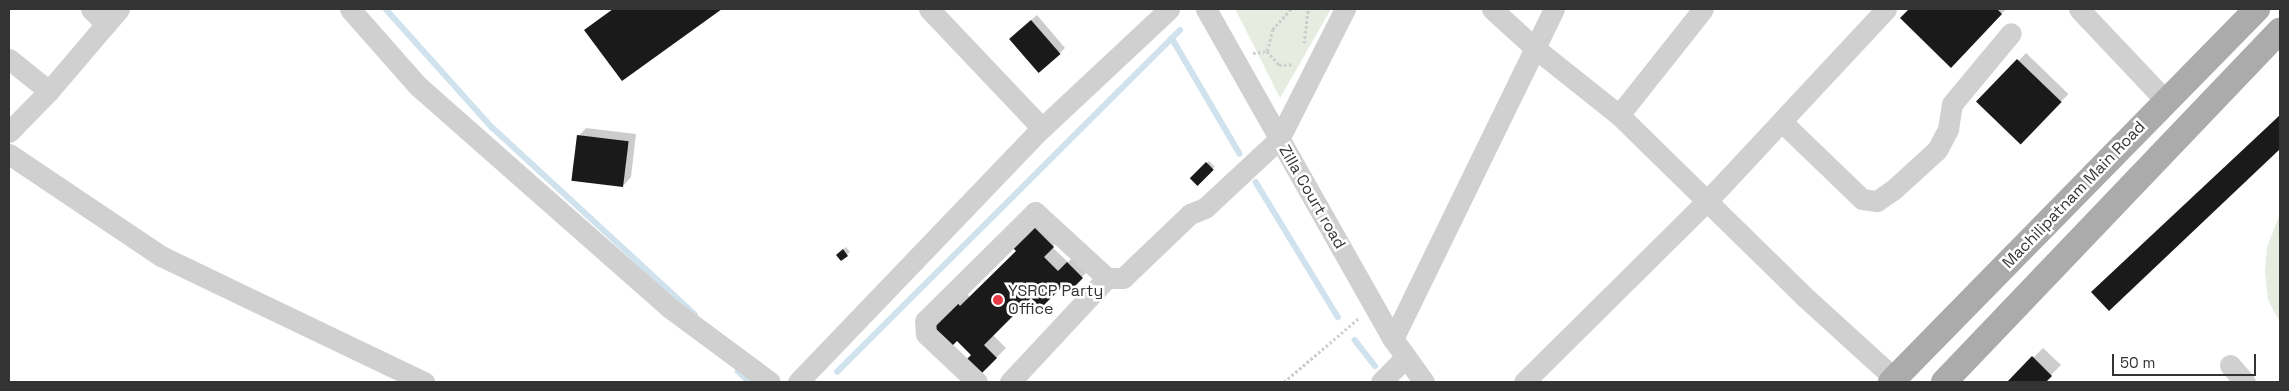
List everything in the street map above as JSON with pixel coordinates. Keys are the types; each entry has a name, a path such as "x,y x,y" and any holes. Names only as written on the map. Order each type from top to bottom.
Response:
{"main road":[{"name":"Machilipatnam Main Road","path":"1893,380 2257,9"},
{"path":"1944,382 2280,31"}],"street":[{"path":"9,132 49,91 112,16 91,9"},
{"path":"350,9 418,86 670,308 770,382"},
{"path":"929,9 1042,128"},
{"path":"798,382 1042,128 1169,9"},
{"name":"Zilla Court road","path":"1206,9 1373,305 1393,339 1424,382"},
{"path":"977,382 926,334 925,321 1035,212 1107,278 1123,278 1190,214 1205,208 1278,139 1345,9"},
{"path":"1492,9 1536,49 1619,114 1806,298 1893,380"},
{"path":"1393,339 1554,9"},
{"path":"1619,114 1704,9"},
{"path":"1524,382 1708,200 1886,9"},
{"path":"2079,9 2166,101"},
{"path":"1782,122 1862,199 1876,201 1893,190 1937,150 1948,129 1952,104 2011,33"},
{"path":"9,59 49,91"},
{"path":"9,154 161,256 424,382"},
{"path":"1010,382 1107,278"},
{"path":"1381,382 1406,357"},
{"path":"2230,365 2245,382"}],"path":[{"path":"1291,9 1273,30 1267,51 1278,65 1294,65 1298,59"},
{"path":"1301,52 1308,9"},
{"path":"1284,382 1373,305"}],"shaded area":[{"path":"1235,9 1331,9 1280,98 1257,52"},
{"path":"2280,214 2280,322 2268,300 2265,271 2267,247"}],"building":[{"path":"613,9 722,9 622,81 584,30"},
{"path":"1909,9 1997,9 2002,14 1951,68 1900,18"},
{"path":"1031,20 1061,54 1039,73 1009,39"},
{"path":"2017,59 2062,102 2021,145 1976,101"},
{"path":"2280,115 2280,149 2109,311 2091,292"},
{"path":"577,135 629,141 623,187 571,181"},
{"path":"1206,162 1214,170 1198,186 1190,178"},
{"name":"YSRCP Party Office","path":"1033,226 1054,247 1044,257 1058,271 1067,262 1083,278 1070,291 1064,285 1041,308 1031,298 984,345 997,358 981,374 966,360 971,355 957,341 951,347 931,326 956,301 960,306 1016,251 1012,247"},
{"path":"843,249 848,256 841,261 836,255"},
{"path":"2032,356 2052,376 2046,382 2007,382"}],"waterway":[{"path":"386,9 492,127 695,314"},
{"path":"837,372 1180,30"},
{"path":"1172,38 1240,154"},
{"path":"1256,182 1338,317"},
{"path":"1355,340 1375,366"},
{"path":"738,371 750,382"}],"place":[{"name":"YSRCP Party Office","path":"998,300"}]}
